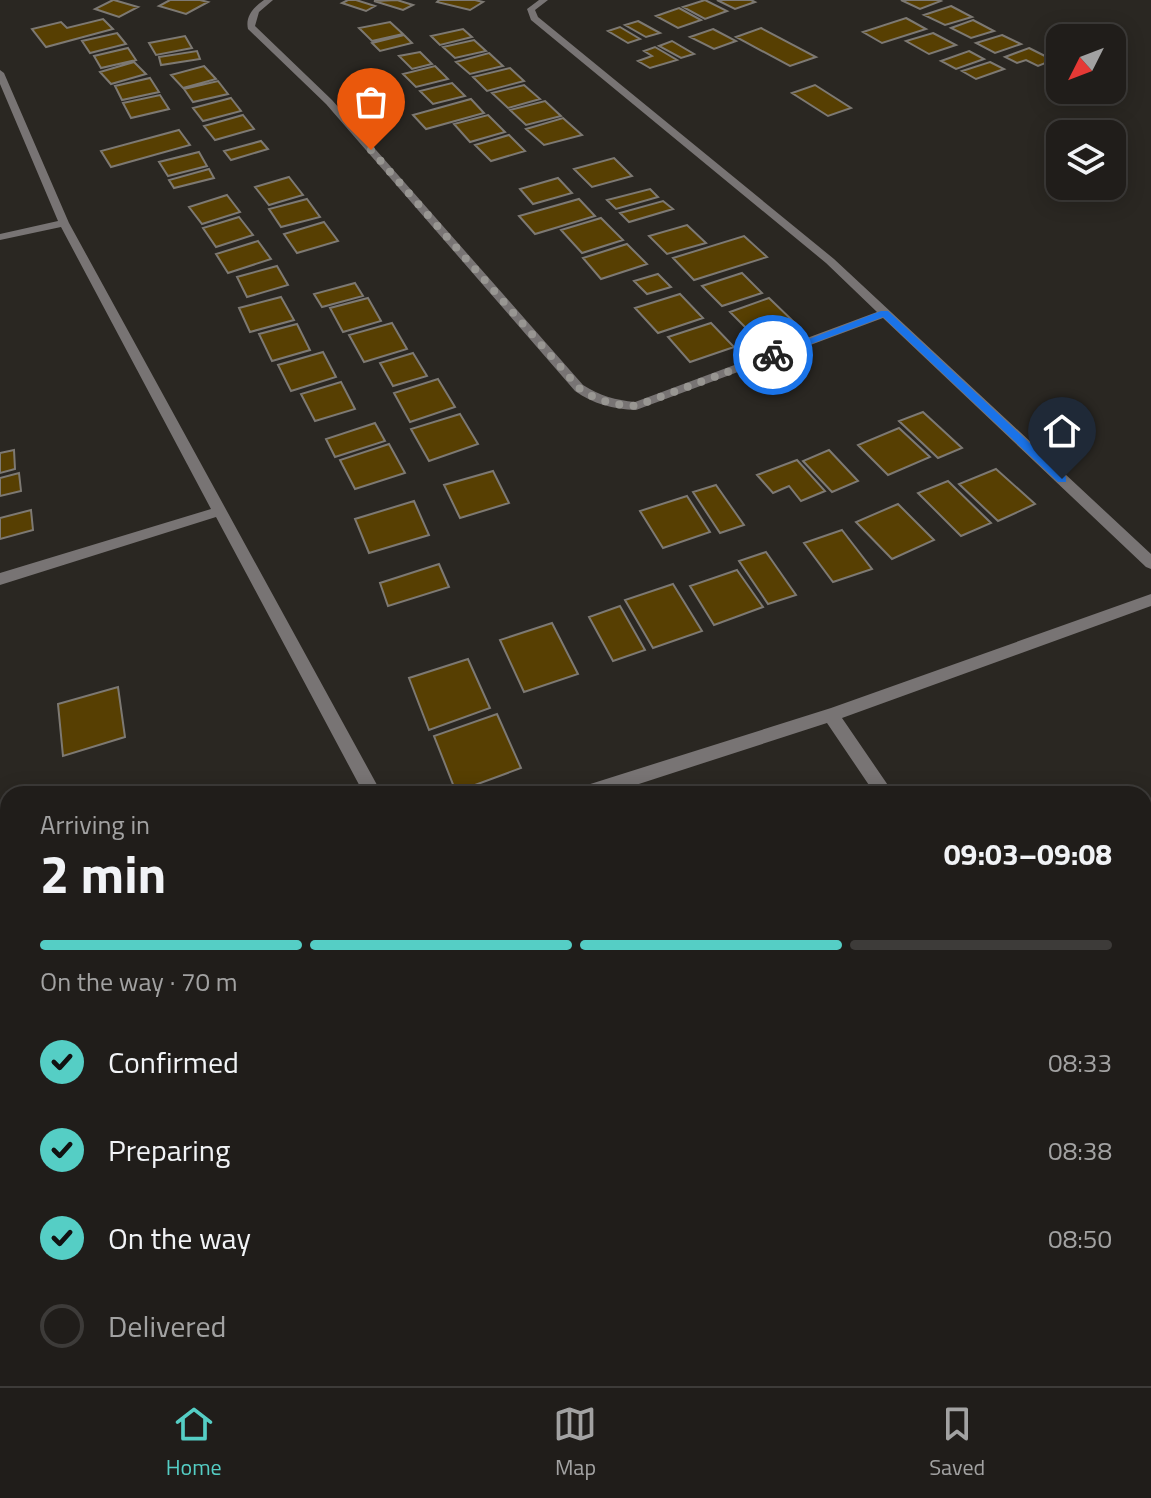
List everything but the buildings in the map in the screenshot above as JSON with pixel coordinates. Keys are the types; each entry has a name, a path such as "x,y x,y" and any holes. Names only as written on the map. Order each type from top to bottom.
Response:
{"street":[{"path":"269,0 257,8 251,18 251,27 329,102 579,388 593,399 636,406 885,313"},
{"path":"544,0 531,9 534,18 830,261 1151,563"},
{"path":"0,73 64,223 369,786"},
{"path":"0,237 64,223"},
{"path":"0,579 220,511"},
{"path":"609,786 831,715 1151,600"},
{"path":"831,715 880,786"}],"way so far":[{"path":"371,150 579,388 593,399 636,406 773,355"}],"route":[{"path":"773,355 885,313 1062,479"}]}
